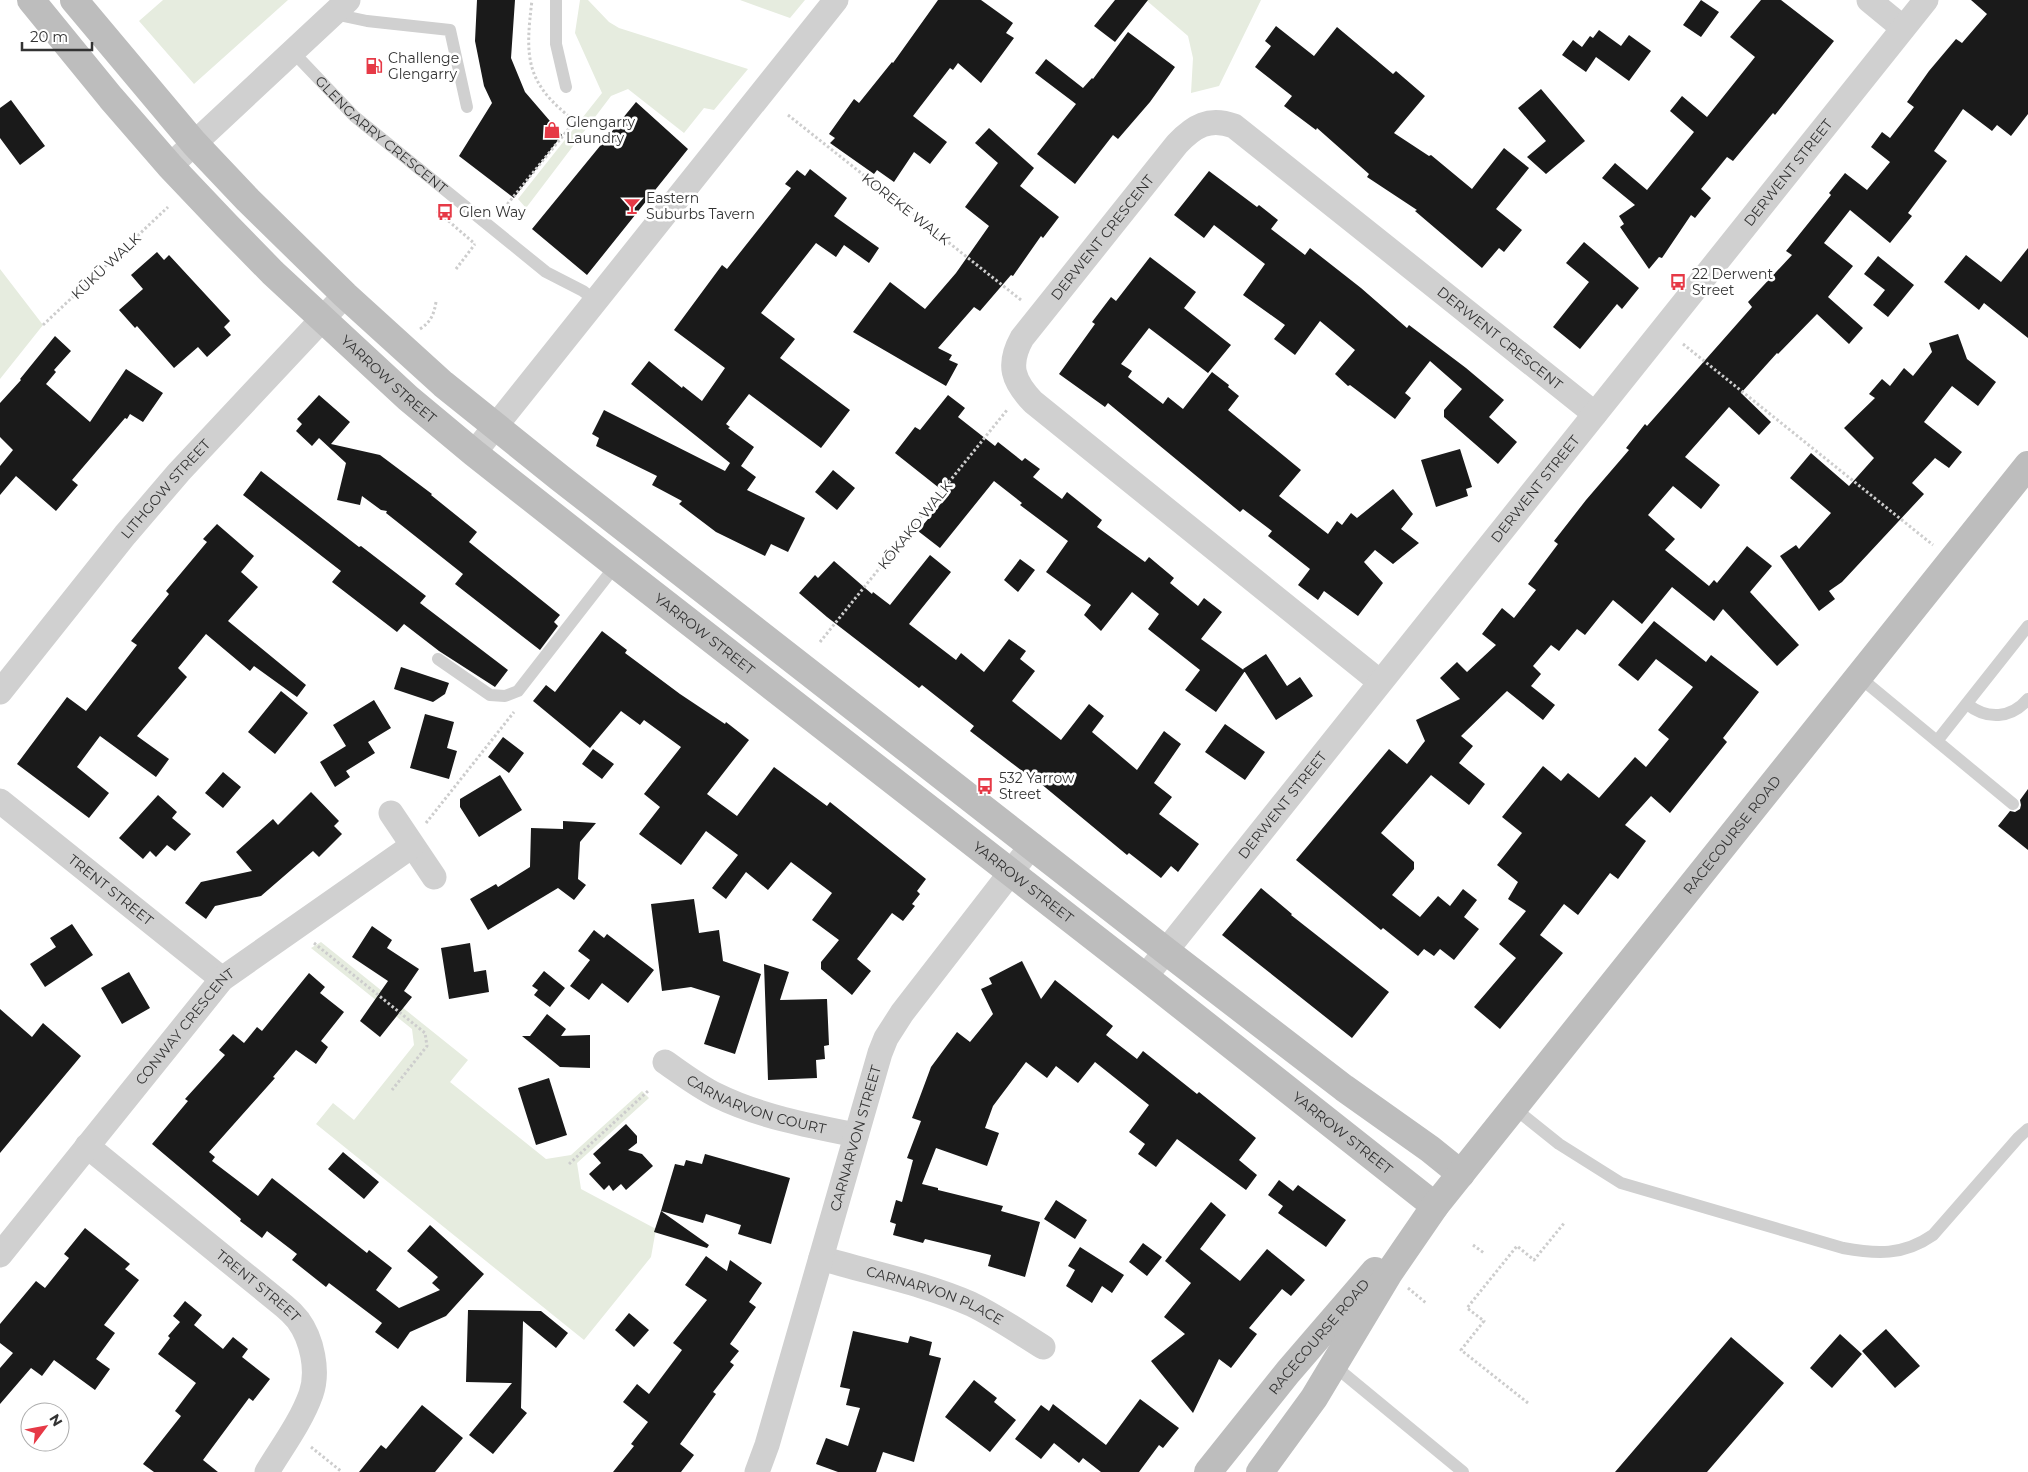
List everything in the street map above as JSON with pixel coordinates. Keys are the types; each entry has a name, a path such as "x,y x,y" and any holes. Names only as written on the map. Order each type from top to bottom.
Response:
{"street":[{"name":"YARROW STREET","path":"31,0 111,98 170,166 250,250 408,398 474,453 616,565 1145,977 1435,1206"},
{"path":"74,0 194,143 345,295 436,378 495,427 1166,951 1344,1088 1430,1149 1461,1174"},
{"path":"474,453 836,0"},
{"path":"1869,0 1903,28"},
{"name":"DERWENT STREET","path":"1145,977 1926,0"},
{"path":"170,166 341,7"},
{"name":"DERWENT CRESCENT","path":"1380,682 1033,402 1022,391 1015,378 1014,357 1022,338 1177,144 1197,126 1210,122 1222,122 1234,126 1595,414"},
{"name":"LITHGOW STREET","path":"0,692 125,535 179,472 345,295"},
{"name":"RACECOURSE ROAD","path":"1208,1472 1288,1372 1378,1268 1435,1206 2028,465"},
{"name":"TRENT STREET","path":"0,800 222,979"},
{"path":"391,813 434,877"},
{"name":"CARNARVON STREET","path":"756,1472 767,1445 856,1135 886,1038 893,1025 1032,845"},
{"name":"CONWAY CRESCENT","path":"0,1255 222,979 412,846"},
{"name":"CARNARVON COURT","path":"665,1062 708,1091 738,1106 856,1135"},
{"name":"TRENT STREET","path":"88,1146 284,1306 298,1319 307,1335 312,1351 312,1392 305,1409 267,1472"},
{"name":"RACECOURSE ROAD","path":"1260,1472 1314,1398 1332,1364 1435,1206"},
{"name":"CARNARVON PLACE","path":"821,1258 940,1292 971,1304 1001,1320 1043,1348"}],"lane":[{"path":"556,0 556,44 566,87"},
{"path":"341,7 367,22 450,30 467,107"},
{"name":"GLENGARRY CRESCENT","path":"293,52 354,116 546,272 583,291 596,301"},
{"path":"438,659 490,696 505,696 518,691 616,565"},
{"path":"1937,741 2028,626"},
{"path":"1858,676 2013,804"},
{"path":"1967,704 1981,713 2009,714 2018,710 2028,699"},
{"path":"1514,1108 1558,1144 1622,1183 1843,1248 1872,1253 1909,1248 1919,1245 1933,1235 2028,1129"},
{"path":"1332,1364 1463,1472"}],"path":[{"path":"497,216 575,121 544,92 532,70 528,44 532,0"},
{"name":"KOREKE WALK","path":"788,116 1024,302"},
{"name":"KŪKŪ WALK","path":"43,325 168,207"},
{"path":"437,211 475,244"},
{"path":"456,269 478,240"},
{"path":"417,330 430,321 436,302"},
{"path":"1662,328 1952,560"},
{"name":"KŌKAKO WALK","path":"820,642 1009,407"},
{"path":"310,940 425,1034 427,1046 392,1090"},
{"path":"569,1164 648,1091"},
{"path":"1528,1403 1461,1350 1484,1322 1467,1308 1518,1246 1534,1260 1565,1222"},
{"path":"1473,1245 1484,1253"},
{"path":"1405,1286 1426,1303"},
{"path":"307,1444 342,1472"}],"shaded area":[{"path":"163,0 288,0 194,84 139,21"},
{"path":"580,0 588,0 609,22 619,28 748,69 714,110 704,108 684,133 628,89 611,96 526,208 518,199 602,93 575,33"},
{"path":"740,0 805,0 790,18"},
{"path":"1146,0 1261,0 1219,86 1191,93 1193,58 1188,36"},
{"path":"0,269 43,325 0,379"},
{"path":"321,942 468,1060 450,1082 546,1159 571,1155 642,1091 649,1098 577,1163 581,1189 656,1229 651,1257 584,1340 316,1124 333,1103 354,1120 414,1045 412,1029 311,948"}],"building":[{"path":"477,0 515,0 511,58 525,92 562,135 514,198 459,156 492,103 484,86 475,41"},
{"path":"938,0 981,0 1013,23 1006,33 1014,38 981,83 958,63 953,70 950,68 913,116 947,142 930,164 914,152 894,182 877,170 874,174 830,143 835,138 829,134 854,99 859,103 893,63"},
{"path":"1115,0 1148,0 1115,42 1094,26"},
{"path":"1701,0 1719,12 1701,37 1683,25"},
{"path":"1761,0 1781,0 1834,41 1775,115 1773,113 1733,161 1727,157 1701,189 1711,198 1695,218 1691,215 1662,258 1659,257 1649,269 1620,227 1624,224 1619,216 1635,205 1602,178 1615,163 1647,190 1694,132 1670,111 1682,96 1707,117 1755,57 1730,37"},
{"path":"1971,0 2028,0 2028,114 2011,136 1997,125 1992,131 1963,109 1934,151 1947,161 1908,213 1912,216 1890,243 1850,210 1824,243 1853,266 1828,297 1863,328 1849,344 1817,314 1777,353 1741,393 1771,422 1759,435 1729,407 1685,457 1720,485 1701,509 1673,486 1648,515 1675,539 1665,550 1709,586 1714,580 1717,583 1747,546 1772,566 1750,592 1799,645 1777,666 1723,609 1714,621 1672,587 1642,624 1613,600 1585,635 1577,629 1559,651 1551,645 1533,666 1541,674 1531,686 1555,705 1543,720 1507,691 1461,736 1473,746 1459,763 1485,784 1469,805 1431,775 1381,833 1414,862 1414,869 1392,895 1420,917 1438,896 1450,906 1463,889 1477,900 1464,917 1479,929 1454,960 1440,949 1434,956 1424,949 1418,956 1383,928 1381,930 1296,860 1389,749 1407,764 1425,741 1416,720 1460,699 1440,678 1457,662 1467,672 1496,645 1482,634 1502,608 1514,618 1536,590 1528,584 1558,544 1554,541 1629,450 1626,448 1645,424 1647,426 1752,307 1748,302 1792,255 1786,251 1831,195 1829,193 1845,173 1867,190 1890,162 1871,147 1882,132 1890,138 1914,107 1907,102 1929,71 1956,39 1962,43 1987,14"},
{"path":"1276,26 1314,56 1337,27 1393,74 1396,71 1425,96 1394,133 1429,156 1431,155 1472,189 1504,148 1529,168 1496,209 1522,230 1504,252 1499,248 1482,268 1415,211 1417,210 1367,177 1369,174 1317,128 1316,130 1284,106 1292,96 1255,67 1271,46 1265,41"},
{"path":"1599,30 1621,46 1629,35 1651,51 1629,81 1596,57 1586,72 1562,55 1573,40 1582,47 1590,36 1593,38"},
{"path":"1128,32 1175,67 1150,102 1118,139 1113,135 1075,184 1037,154 1076,104 1035,73 1046,59 1083,88 1093,79"},
{"path":"1541,89 1585,141 1546,174 1527,157 1546,141 1518,108"},
{"path":"11,100 45,146 20,165 0,138 0,108"},
{"path":"636,102 688,149 587,275 532,229"},
{"path":"989,128 1034,168 1020,186 1059,217 1043,238 1041,236 1013,276 1011,275 980,311 974,307 938,348 952,355 949,360 958,364 946,386 853,332 890,282 925,309 956,273 989,226 965,207 998,163 975,143"},
{"path":"810,169 847,198 834,216 879,248 869,263 844,245 836,257 816,243 761,313 795,339 780,358 850,410 821,448 749,394 726,424 730,427 728,428 754,447 741,466 756,477 747,490 805,518 788,552 771,544 765,556 716,532 679,504 682,501 652,485 657,476 596,446 599,438 592,434 604,410 725,471 730,463 631,384 649,361 682,388 683,386 702,401 725,368 674,330 722,265 727,269 791,188 785,184 797,170 805,176"},
{"path":"1209,171 1257,207 1259,205 1278,220 1271,229 1305,255 1310,248 1361,288 1407,328 1409,325 1466,368 1504,400 1489,417 1517,442 1498,464 1444,417 1444,410 1462,389 1430,361 1405,393 1411,398 1395,419 1350,385 1348,386 1335,374 1355,350 1320,321 1295,355 1274,339 1285,325 1243,295 1265,264 1214,225 1204,238 1174,215"},
{"path":"1584,242 1639,288 1622,309 1617,304 1580,349 1553,327 1589,282 1566,263"},
{"path":"2028,248 2028,338 1984,303 1979,310 1944,282 1966,255 2001,282"},
{"path":"157,252 164,260 169,255 230,321 224,327 231,335 207,357 198,347 174,368 137,326 135,328 119,310 143,289 131,275"},
{"path":"1878,256 1914,285 1888,317 1873,305 1885,290 1864,274"},
{"path":"1150,257 1196,292 1184,308 1231,345 1208,373 1149,328 1121,364 1132,371 1128,377 1163,404 1168,397 1183,409 1212,372 1229,385 1228,387 1239,396 1228,410 1301,470 1279,496 1328,534 1337,521 1342,525 1351,513 1357,518 1393,489 1413,514 1401,529 1419,543 1393,564 1375,550 1364,562 1383,583 1358,616 1324,591 1318,600 1298,585 1310,569 1268,536 1272,531 1243,509 1240,512 1108,403 1105,407 1059,374 1095,324 1092,322 1111,297 1116,301"},
{"path":"1958,334 1967,359 1996,382 1978,406 1952,386 1924,422 1962,452 1949,468 1935,458 1912,483 1924,494 1842,582 1829,591 1835,599 1819,611 1780,556 1796,545 1799,549 1831,513 1790,478 1811,453 1849,486 1874,458 1844,428 1875,398 1869,394 1882,379 1890,386 1904,368 1913,376 1932,352 1929,343"},
{"path":"55,336 71,351 54,370 56,372 46,384 90,422 126,369 163,393 143,422 130,414 127,419 125,418 72,480 78,485 56,511 16,476 0,495 0,466 13,450 0,437 0,403 21,380"},
{"path":"319,395 350,422 331,444 380,455 432,494 477,532 469,542 560,615 554,622 558,626 540,650 455,584 463,574 386,513 387,511 381,510 362,496 360,505 337,500 346,463 319,438 312,446 296,431 302,424 297,419"},
{"path":"948,395 965,408 958,417 995,446 998,442 1022,461 1025,458 1040,469 1033,477 1062,499 1067,492 1102,520 1097,527 1145,562 1149,557 1174,578 1170,583 1198,606 1204,598 1222,612 1201,639 1245,671 1216,712 1185,690 1200,670 1148,629 1159,614 1132,592 1101,631 1084,615 1091,605 1046,572 1068,541 1020,505 1022,503 994,481 940,548 918,531 948,495 895,453 915,427 920,430"},
{"path":"1460,449 1472,487 1466,489 1468,496 1436,507 1421,460"},
{"path":"833,470 855,488 837,510 815,492"},
{"path":"261,471 426,596 420,603 508,670 495,687 439,651 404,624 397,632 332,582 341,571 243,495"},
{"path":"217,524 254,556 241,572 258,587 228,621 306,685 297,697 254,666 250,671 206,634 178,668 187,677 137,736 169,759 156,777 100,736 77,767 109,793 89,818 17,764 67,697 86,711 137,645 131,641 169,594 166,591 207,542 203,539"},
{"path":"930,555 951,572 909,624 956,660 961,653 984,672 1009,639 1026,651 1020,659 1035,671 1012,701 1061,740 1089,704 1104,716 1092,732 1137,770 1164,731 1181,744 1154,783 1172,797 1159,814 1199,844 1178,872 1171,866 1161,878 1129,853 1127,855 1040,783 970,731 974,726 922,685 919,688 799,593 815,575 818,578 834,561 872,594 873,592 890,605"},
{"path":"1020,559 1035,570 1018,592 1004,580"},
{"path":"1654,621 1706,662 1711,655 1759,692 1723,738 1727,742 1670,813 1651,796 1625,825 1646,841 1618,879 1610,873 1578,915 1564,904 1540,935 1563,953 1500,1029 1474,1007 1516,958 1499,944 1526,911 1508,899 1518,882 1497,865 1522,833 1502,817 1543,766 1561,781 1568,773 1599,798 1635,757 1646,767 1669,739 1658,730 1693,687 1656,659 1638,681 1618,665"},
{"path":"602,631 627,650 625,653 680,694 725,724 726,722 749,740 707,794 737,816 774,767 827,806 830,802 926,879 917,891 920,894 912,904 915,906 903,921 892,913 857,959 871,971 852,995 821,969 821,962 839,940 812,920 832,893 791,862 768,890 746,872 726,899 712,888 738,855 706,831 681,865 639,834 660,807 644,794 681,747 644,720 640,725 621,711 590,748 533,701 546,685 555,692"},
{"path":"1266,654 1287,686 1300,677 1313,696 1276,720 1243,669"},
{"path":"401,667 449,683 445,694 433,702 394,689"},
{"path":"281,691 308,713 275,754 248,732"},
{"path":"374,700 391,728 368,742 375,753 346,771 350,777 335,787 320,762 346,746 333,725"},
{"path":"425,714 454,722 447,748 457,751 449,779 410,768"},
{"path":"1225,724 1265,752 1245,780 1205,752"},
{"path":"503,737 524,753 509,773 488,757"},
{"path":"593,749 614,764 602,779 582,764"},
{"path":"223,772 241,787 223,808 205,793"},
{"path":"500,775 522,810 479,837 460,807 460,799"},
{"path":"2028,789 2028,850 1998,826 2010,811 2015,812 2020,809 2020,800"},
{"path":"311,792 339,821 334,826 342,834 319,857 313,851 261,896 215,906 206,919 185,903 201,882 252,871 236,852 273,819 278,825"},
{"path":"158,795 177,812 172,818 191,834 175,851 167,845 156,857 150,851 143,859 119,838"},
{"path":"563,821 596,823 580,842 578,879 586,885 574,900 558,888 488,930 470,899 496,884 498,887 530,867 531,828 563,829"},
{"path":"1261,888 1291,915 1389,992 1352,1038 1222,935"},
{"path":"694,899 699,933 719,930 723,961 761,974 735,1054 704,1044 720,996 691,987 662,991 651,904"},
{"path":"72,924 93,955 45,987 30,964 56,947 50,938"},
{"path":"372,926 392,940 387,948 419,969 404,991 412,997 380,1037 360,1021 388,981 352,957"},
{"path":"594,930 604,938 607,934 654,970 628,1003 602,983 589,1000 570,986 590,960 578,951"},
{"path":"470,943 474,972 486,970 489,992 449,999 441,948"},
{"path":"1022,961 1041,999 1055,980 1113,1026 1106,1035 1137,1059 1143,1051 1197,1094 1199,1092 1256,1138 1239,1160 1257,1175 1246,1190 1177,1139 1156,1167 1138,1154 1145,1144 1129,1132 1149,1105 1095,1062 1078,1083 1056,1066 1047,1078 1026,1062 993,1106 985,1128 999,1133 987,1166 936,1148 922,1184 938,1188 938,1190 1003,1206 1001,1211 1040,1222 1025,1277 988,1266 991,1255 925,1239 923,1243 893,1235 896,1224 890,1222 896,1200 902,1202 913,1160 907,1158 921,1121 912,1118 931,1067 957,1032 970,1042 993,1014 981,989 992,984 989,978"},
{"path":"764,964 789,972 780,1000 827,999 829,1045 824,1046 825,1059 816,1060 817,1078 768,1080"},
{"path":"544,971 565,988 550,1007 534,995 538,990 532,986"},
{"path":"129,972 150,1008 122,1024 101,988"},
{"path":"309,973 325,987 320,993 344,1012 321,1041 328,1047 316,1064 296,1050 273,1077 275,1078 209,1152 215,1157 212,1161 258,1196 272,1178 367,1253 369,1250 392,1268 376,1290 399,1308 440,1290 432,1283 438,1277 407,1251 430,1225 484,1274 446,1316 410,1332 398,1349 375,1332 382,1323 329,1283 326,1287 292,1260 297,1254 267,1231 262,1238 240,1221 241,1219 152,1144 188,1101 185,1099 225,1055 219,1050 233,1034 244,1043 257,1027 262,1031"},
{"path":"0,1009 32,1037 43,1023 81,1056 0,1153"},
{"path":"547,1014 566,1029 561,1036 590,1035 590,1068 560,1067 522,1036 530,1036"},
{"path":"549,1078 567,1135 536,1145 518,1088"},
{"path":"626,1124 637,1136 637,1143 628,1150 642,1154 653,1166 626,1190 621,1184 613,1191 609,1185 604,1190 589,1174 601,1163 593,1154"},
{"path":"343,1152 379,1182 364,1199 328,1169"},
{"path":"705,1154 790,1178 771,1244 738,1234 741,1225 706,1214 703,1223 661,1211 675,1164 684,1166 686,1160 702,1164"},
{"path":"1279,1180 1293,1191 1298,1185 1346,1220 1326,1247 1278,1213 1283,1206 1268,1195"},
{"path":"1056,1200 1087,1220 1075,1239 1044,1219"},
{"path":"1211,1202 1226,1215 1200,1249 1240,1281 1267,1249 1305,1280 1291,1296 1282,1289 1249,1328 1257,1334 1231,1368 1219,1359 1193,1413 1151,1361 1185,1334 1164,1317 1191,1283 1165,1261"},
{"path":"661,1211 709,1245 707,1248 654,1232"},
{"path":"85,1228 130,1264 125,1269 139,1280 104,1325 115,1333 96,1359 110,1369 95,1390 54,1360 42,1376 31,1368 0,1404 0,1368 13,1353 0,1343 0,1324 36,1281 45,1288 69,1258 64,1254"},
{"path":"1143,1243 1162,1257 1147,1276 1129,1262"},
{"path":"1080,1247 1124,1275 1112,1293 1102,1286 1092,1303 1066,1286 1075,1270 1068,1266"},
{"path":"706,1256 727,1271 730,1260 762,1283 749,1302 756,1307 730,1344 739,1351 730,1362 734,1365 713,1392 716,1394 680,1444 694,1455 681,1472 613,1472 634,1446 631,1444 648,1422 623,1402 637,1384 649,1394 682,1350 673,1343 707,1300 685,1285"},
{"path":"185,1301 202,1315 194,1325 223,1349 233,1337 248,1349 242,1357 270,1379 253,1401 249,1398 203,1460 218,1472 154,1472 143,1464 181,1416 175,1411 196,1383 158,1354 170,1338 168,1336 180,1322 173,1316"},
{"path":"468,1310 541,1311 568,1333 556,1348 523,1321 521,1408 527,1413 493,1454 469,1435 512,1383 466,1382"},
{"path":"629,1313 649,1330 634,1347 615,1330"},
{"path":"1886,1329 1920,1366 1895,1388 1862,1351"},
{"path":"853,1331 908,1343 910,1336 932,1342 929,1355 941,1358 914,1462 883,1452 876,1472 838,1472 816,1464 826,1438 848,1446 860,1408 846,1405 850,1389 840,1387"},
{"path":"1840,1334 1862,1354 1832,1388 1810,1368"},
{"path":"1731,1337 1784,1383 1707,1472 1615,1472"},
{"path":"974,1380 997,1398 994,1402 1016,1420 990,1452 945,1417"},
{"path":"1140,1399 1179,1428 1163,1448 1159,1445 1139,1472 1101,1472 1083,1458 1079,1463 1054,1443 1041,1459 1015,1439 1041,1405 1049,1411 1053,1404 1106,1445"},
{"path":"422,1405 463,1438 435,1472 359,1472 381,1445 386,1449"}],"place":[{"name":"Challenge Glengarry","path":"374,66"},
{"name":"Glengarry Laundry","path":"552,130"},
{"name":"Eastern Suburbs Tavern","path":"632,206"},
{"name":"Glen Way","path":"445,212"},
{"name":"22 Derwent Street","path":"1678,282"},
{"name":"532 Yarrow Street","path":"985,786"}]}
